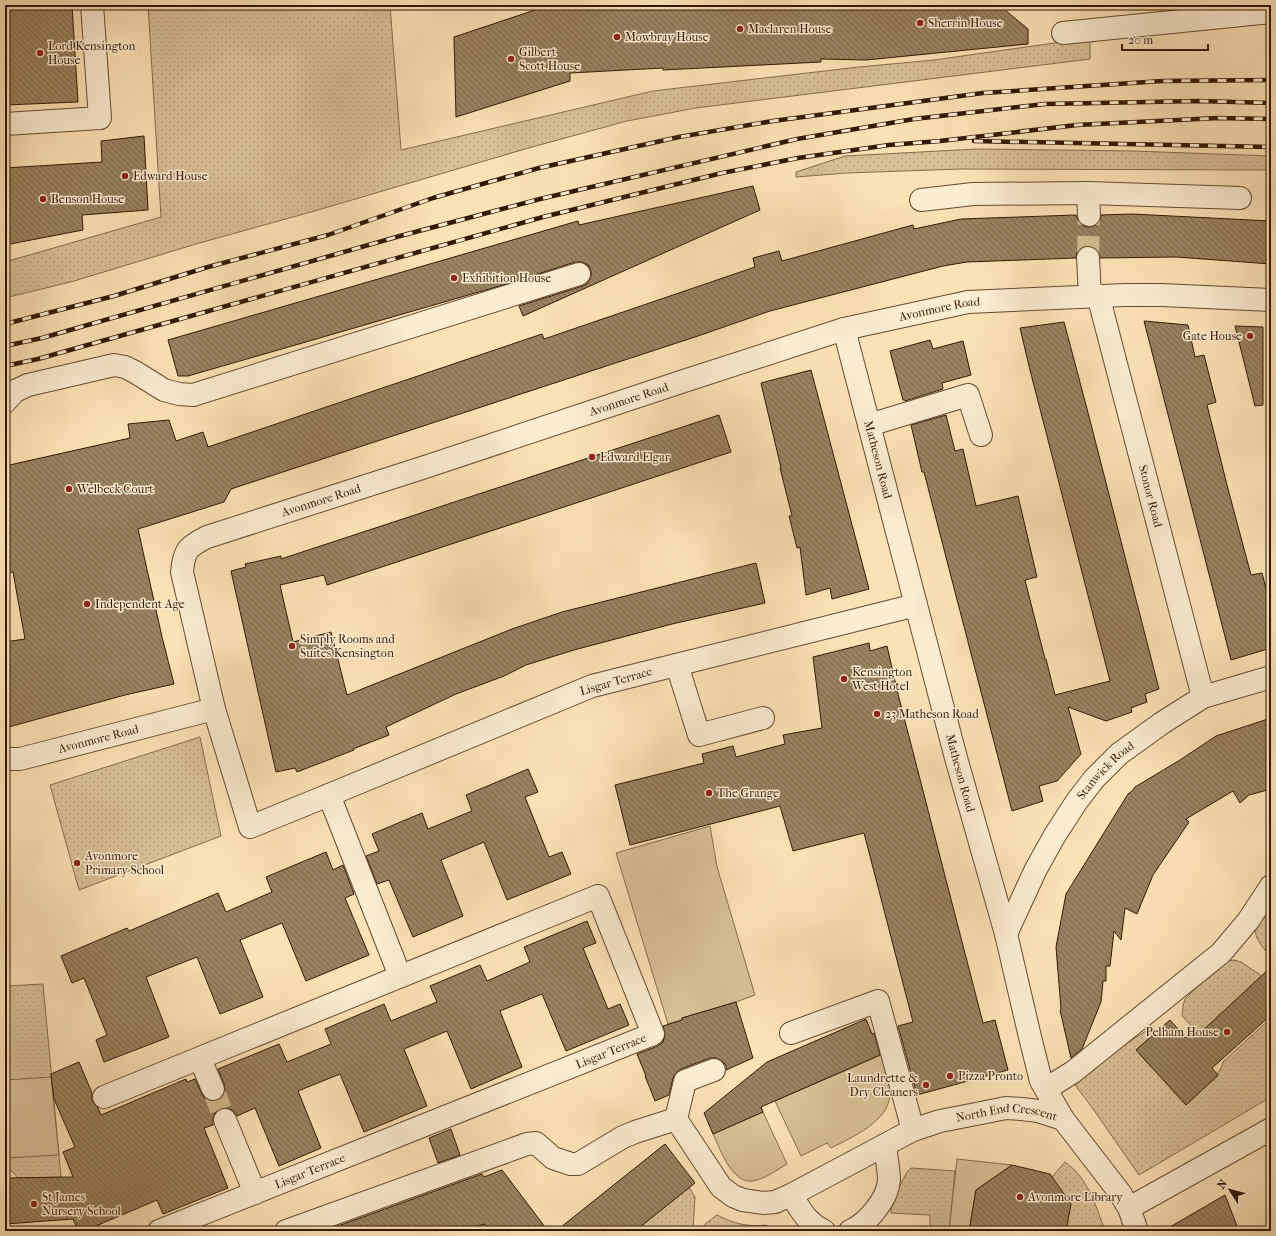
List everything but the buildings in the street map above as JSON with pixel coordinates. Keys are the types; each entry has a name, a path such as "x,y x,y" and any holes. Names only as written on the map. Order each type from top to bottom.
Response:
{"street":[{"path":"5,124 100,118 92,5"},
{"path":"1064,33 1271,12"},
{"path":"1088,193 1088,215"},
{"path":"921,200 973,194 1088,193 1240,198"},
{"name":"Stonor Road","path":"1088,258 1094,296 1203,697"},
{"path":"5,402 15,391 28,385 114,365 125,367 135,372 164,390 178,394 193,395 579,274"},
{"name":"Avonmore Road","path":"250,826 214,709 182,572 183,556 193,544 207,536 422,468 844,329 968,302 1094,296 1160,295 1271,300"},
{"name":"Matheson Road","path":"844,329 956,758 1006,934 1041,1081 1063,1119"},
{"path":"869,424 968,395 981,435"},
{"name":"Lisgar Terrace","path":"250,826 329,795 592,686 916,605"},
{"path":"677,665 699,735 763,718"},
{"name":"Stanwick Road","path":"1006,934 1036,869 1055,835 1094,779 1119,754 1140,738 1203,697 1271,677"},
{"name":"Avonmore Road","path":"5,759 20,759 214,709"},
{"path":"329,795 400,976"},
{"path":"1046,1089 1073,1072 1221,954 1248,921 1271,886"},
{"name":"Lisgar Terrace","path":"104,1097 598,896 653,1034 158,1231"},
{"path":"791,1033 878,1001 913,1130"},
{"path":"200,1059 213,1089"},
{"path":"286,1231 527,1144 536,1143 553,1158 571,1164 578,1164 623,1137 676,1118 685,1081 714,1070"},
{"name":"North End Crescent","path":"676,1118 721,1187 732,1196 743,1200 764,1203 775,1202 791,1195 913,1130 940,1121 1006,1108 1022,1108 1038,1111 1063,1119 1107,1175 1129,1208 1137,1231"},
{"path":"225,1120 255,1192"},
{"path":"1129,1208 1271,1129"},
{"path":"850,1231 858,1228 867,1221 885,1194 889,1181 885,1146"},
{"path":"791,1195 809,1221 815,1227 824,1231"}],"shaded area":[{"path":"148,5 390,5 401,150 653,91 859,67 934,60 1090,38 1090,59 696,108 627,121 196,244 74,281 5,298 5,262 161,217"},
{"path":"977,149 1133,151 1271,156 1271,170 961,169 847,173 796,177 796,172 845,156"},
{"name":"Avonmore Primary School","path":"200,737 221,836 79,890 50,785"},
{"path":"710,826 717,867 755,995 682,1018 682,1020 668,1024 616,853"},
{"path":"1271,900 1271,957 1258,941 1256,929 1260,917"},
{"path":"1234,960 1241,962 1262,976 1199,1034 1182,1016 1185,999 1221,964"},
{"path":"43,984 61,1177 18,1178 12,1171 5,1175 5,986"},
{"path":"1271,1018 1271,1097 1139,1175 1075,1085 1086,1075 1088,1069 1149,1029 1154,1034 1136,1050 1152,1068 1165,1055 1186,1104 1218,1076 1217,1074 1223,1062"},
{"path":"881,1055 886,1069 890,1089 888,1104 883,1113 868,1127 849,1139 831,1148 827,1143 801,1156 775,1101"},
{"path":"51,1077 59,1155 5,1158 5,1080"},
{"path":"763,1112 787,1164 762,1178 753,1181 746,1180 739,1177 733,1171 723,1156 713,1134"},
{"path":"957,1159 1012,1165 976,1190 970,1226 973,1231 949,1231"},
{"path":"1065,1162 1080,1176 1085,1184 1094,1202 1105,1231 1066,1231 1052,1177"},
{"path":"911,1168 955,1171 949,1231 930,1231 930,1215 891,1213 892,1201 907,1172"},
{"path":"689,1187 695,1197 693,1231 635,1231"},
{"path":"717,1215 741,1224 753,1226 767,1225 768,1231 705,1231 705,1224"},
{"path":"484,1224 490,1231 464,1231"}],"tunnel":[{"path":"1088,258 1089,215"},
{"path":"213,1089 225,1120"}],"railway":[{"path":"5,324 114,296 208,267 328,235 433,198 539,168 679,137 773,121 983,93 1162,81 1271,80"},
{"path":"5,346 42,338 400,236 540,199 797,139 914,119 1045,104 1198,101 1271,103"},
{"path":"5,366 38,359 543,217 722,173 798,158 889,145 940,141 1077,125 1218,118 1271,119"},
{"path":"974,141 1271,147"}],"place":[{"name":"Sherrin House","path":"920,23"},
{"name":"Maclaren House","path":"740,29"},
{"name":"Mowbray House","path":"617,37"},
{"name":"Lord Kensington House","path":"40,53"},
{"name":"Gilbert Scott House","path":"511,59"},
{"name":"Edward House","path":"125,176"},
{"name":"Benson House","path":"43,199"},
{"name":"Exhibition House","path":"454,278"},
{"name":"Gate House","path":"1250,336"},
{"name":"Edward Elgar","path":"592,457"},
{"name":"Welbeck Court","path":"69,489"},
{"name":"Independent Age","path":"87,604"},
{"name":"Simply Rooms and Suites Kensington","path":"292,646"},
{"name":"Kensington West Hotel","path":"844,679"},
{"name":"23 Matheson Road","path":"877,714"},
{"name":"The Grange","path":"709,793"},
{"name":"Avonmore Primary School","path":"77,863"},
{"name":"Pelham House","path":"1227,1032"},
{"name":"Pizza Pronto","path":"950,1076"},
{"name":"Laundrette & Dry Cleaners","path":"926,1085"},
{"name":"Avonmore Library","path":"1020,1197"},
{"name":"St James Nursery School","path":"34,1204"}]}
